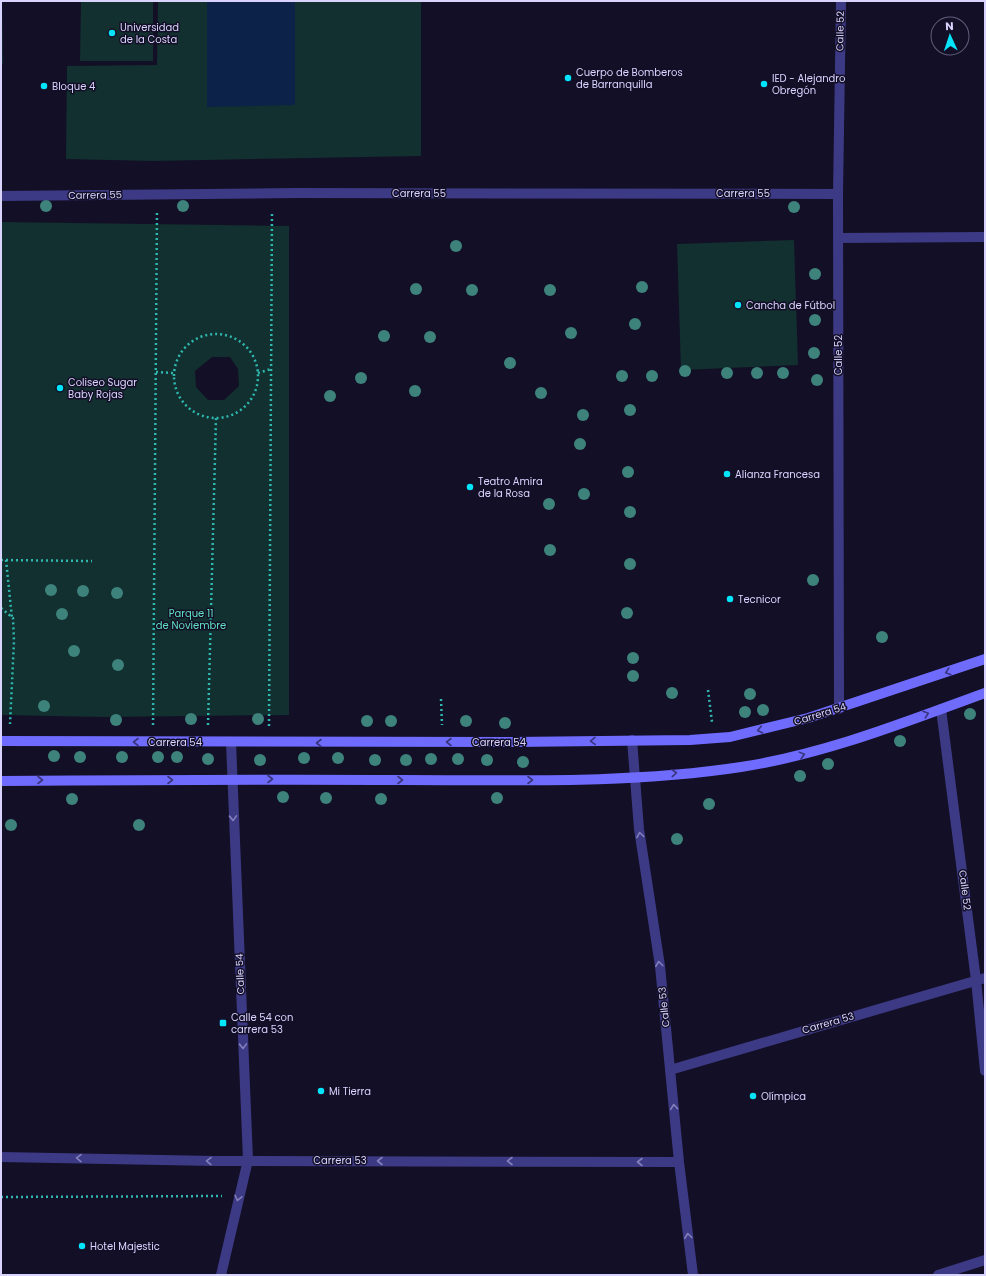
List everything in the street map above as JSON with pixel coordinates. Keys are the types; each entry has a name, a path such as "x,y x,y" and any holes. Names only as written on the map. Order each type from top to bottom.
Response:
{"main road":[{"name":"Carrera 54","path":"1,741 230,742 632,740 730,737 780,726 838,709 985,659"},
{"path":"1,780 231,779 563,781 740,767 795,757 846,743 985,693"}],"street":[{"name":"Calle 52","path":"838,709 838,194 841,1"},
{"name":"Carrera 55","path":"1,196 272,193 838,194"},
{"path":"838,238 985,237"},
{"name":"Calle 52","path":"941,709 980,979 985,1071"},
{"name":"Calle 53","path":"632,740 639,829 660,966 679,1162 693,1275"},
{"name":"Calle 54","path":"221,1275 248,1160 230,742"},
{"name":"Carrera 53","path":"670,1070 980,979"},
{"name":"Carrera 53","path":"1,1157 679,1162"},
{"path":"938,1275 985,1260"}],"path":[{"path":"269,728 272,193"},
{"path":"153,728 158,194"},
{"path":"222,334 236,339 247,347 254,359 258,373 257,386 251,399 242,410 230,416 216,418 202,416 190,410 180,399 174,387 173,373 177,360 184,348 195,339 208,335 222,334"},
{"path":"258,373 271,369"},
{"path":"156,372 173,373"},
{"path":"208,728 216,418"},
{"path":"1,560 92,561"},
{"path":"6,560 14,641 9,727"},
{"path":"1,608 12,618"},
{"path":"708,690 712,725"},
{"path":"441,699 442,727"},
{"path":"1,1197 239,1196"}],"green space":[{"path":"2,1 3,64 1,64"},
{"name":"Universidad de la Costa","path":"81,1 153,1 153,61 80,61"},
{"path":"158,1 421,1 421,156 153,161 66,159 67,66 157,65"},
{"name":"Parque 11 de Noviembre","path":"1,222 289,226 289,715 104,717 1,715","holes":["212,357 230,357 238,369 239,386 224,400 208,400 196,387 195,371"]},
{"name":"Cancha de Fútbol","path":"794,240 798,365 681,370 677,244"}],"water":[{"path":"207,1 295,1 295,105 207,107"}],"place":[{"name":"Universidad de la Costa","path":"112,33"},
{"name":"Cuerpo de Bomberos de Barranquilla","path":"568,78"},
{"name":"IED - Alejandro Obregón","path":"764,84"},
{"name":"Bloque 4","path":"44,86"},
{"name":"Cancha de Fútbol","path":"738,305"},
{"name":"Coliseo Sugar Baby Rojas","path":"60,388"},
{"name":"Alianza Francesa","path":"727,474"},
{"name":"Teatro Amira de la Rosa","path":"470,487"},
{"name":"Tecnicor","path":"730,599"},
{"name":"Calle 54 con carrera 53","path":"223,1023"},
{"name":"Mi Tierra","path":"321,1091"},
{"name":"Olímpica","path":"753,1096"},
{"name":"Hotel Majestic","path":"82,1246"}]}
